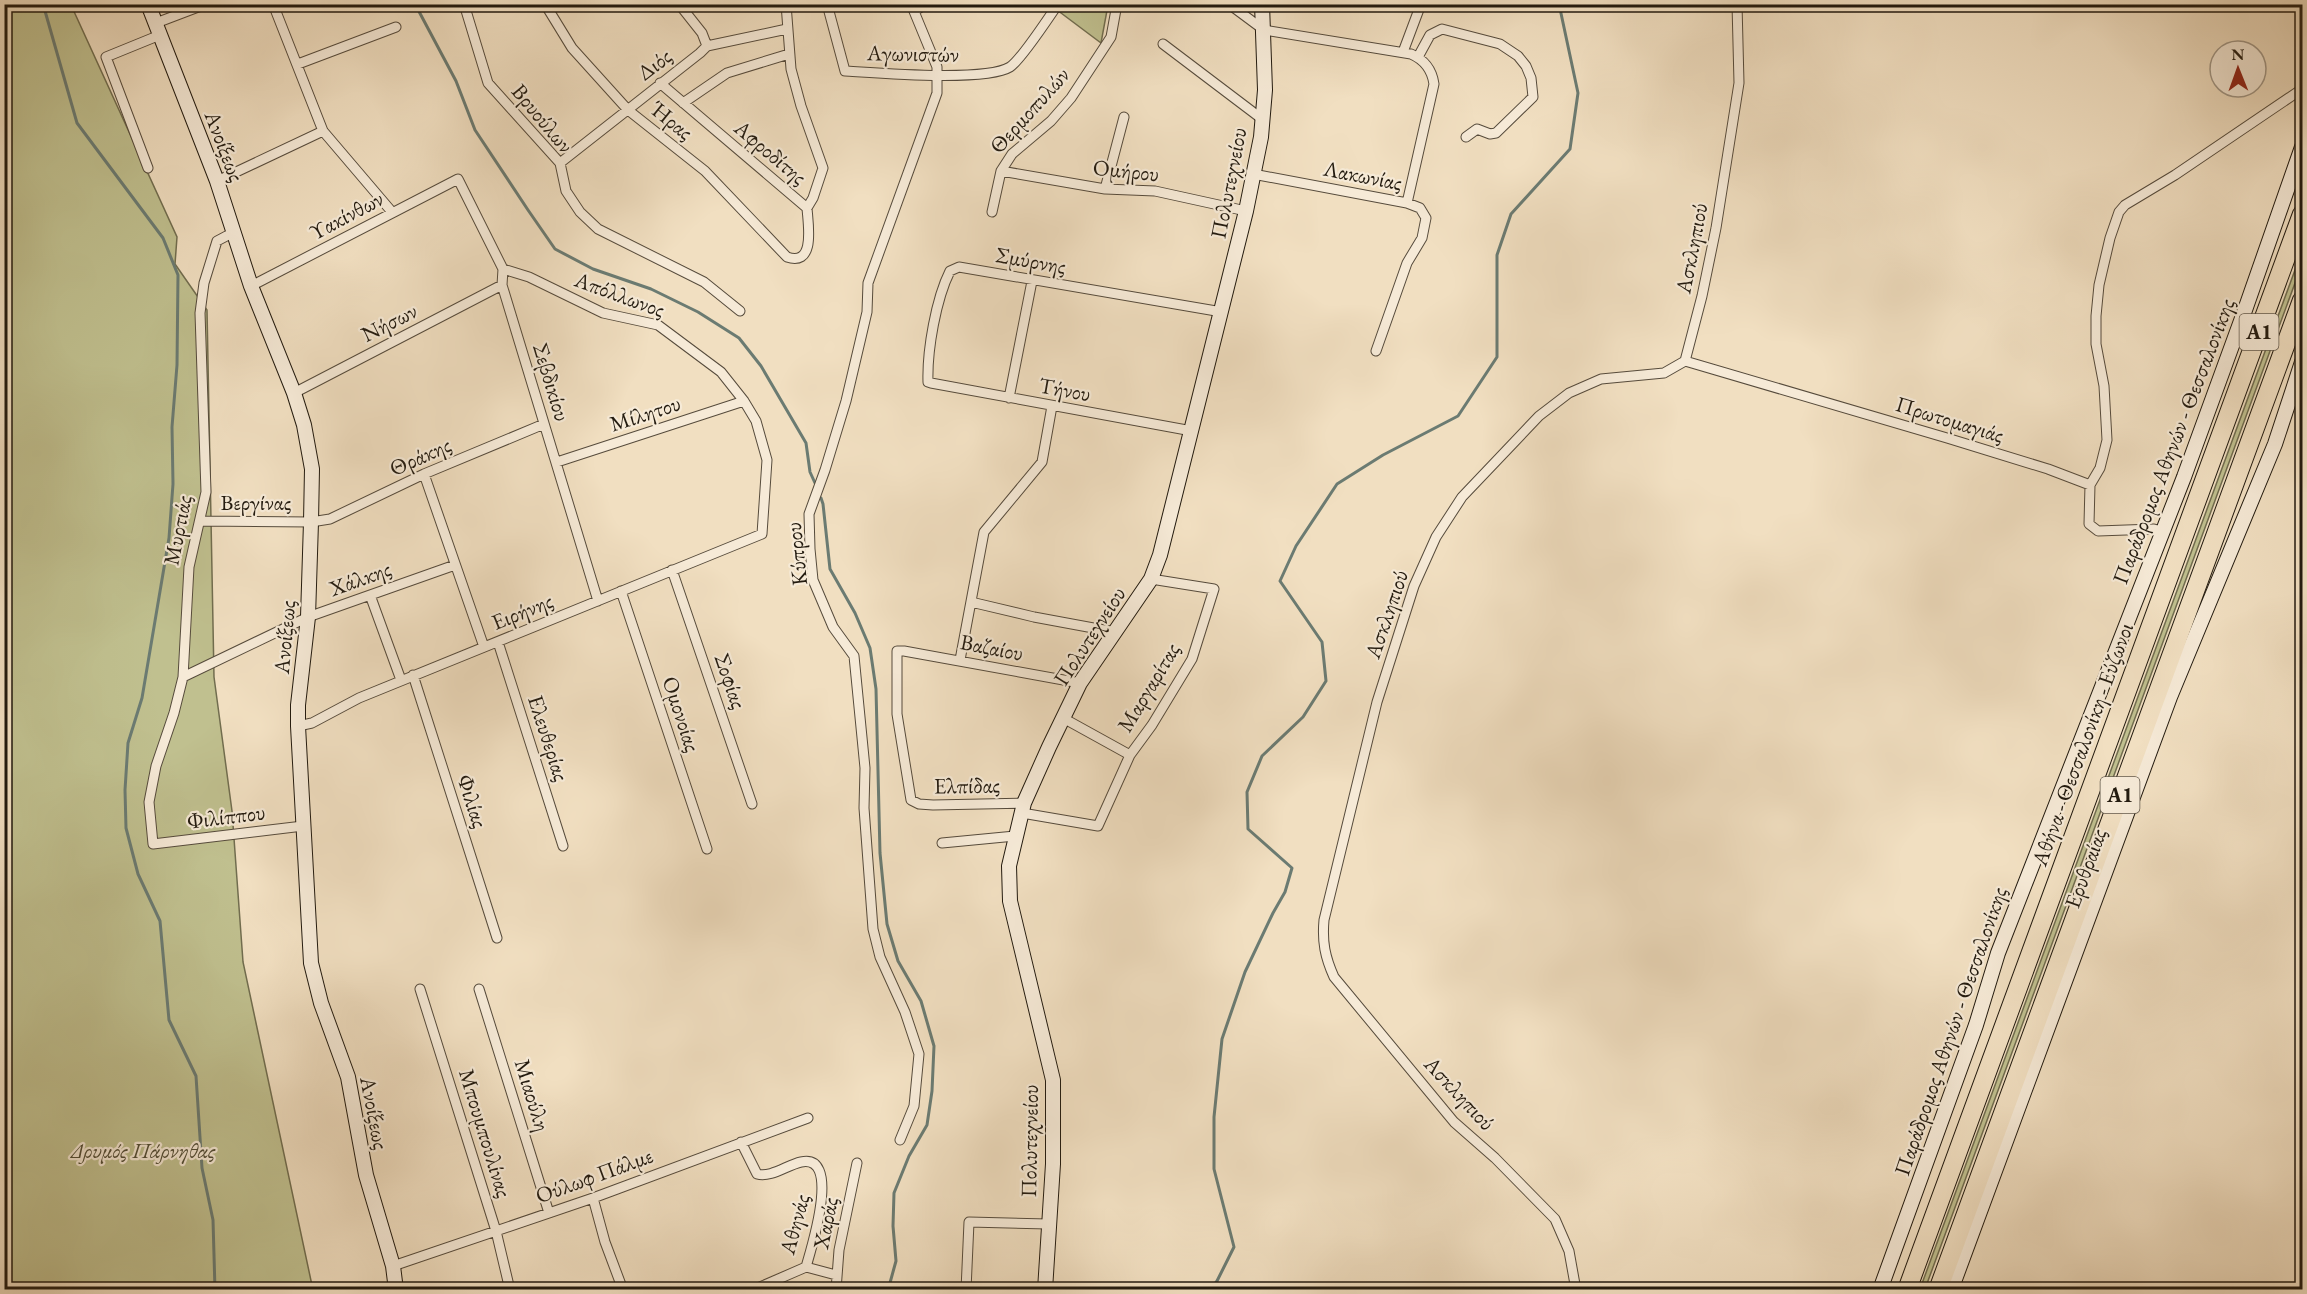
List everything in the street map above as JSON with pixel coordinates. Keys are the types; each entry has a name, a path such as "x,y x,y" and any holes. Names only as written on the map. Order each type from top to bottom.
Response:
{"highway":[{"name":"Αθήνα - Θεσσαλονίκη - Εύζωνοι","path":"1907,1290 2302,214"},
{"name":"Α1","path":"1938,1290 2302,300"}],"street":[{"name":"Ανοίξεως","path":"148,4 217,181 251,286 294,393 304,426 312,470 311,522 308,617 298,705 298,726 311,963 321,1003 348,1077 366,1175 393,1266 396,1290"},
{"path":"148,168 106,57 206,4"},
{"path":"273,4 323,131 392,212"},
{"name":"Βρυούλων","path":"464,4 488,83 560,163 566,191 580,212 598,230 704,282 740,311"},
{"name":"Ήρας","path":"545,4 572,48 628,110 705,171 787,257"},
{"path":"679,4 702,33 707,46"},
{"path":"786,4 789,54 801,106 823,168 818,186 807,208"},
{"name":"Αγωνιστών","path":"827,4 845,71 938,75 1000,72 1013,65 1058,4"},
{"path":"913,8 925,4"},
{"name":"Θερμοπυλών","path":"992,212 1002,171 1012,154 1051,121 1071,98 1111,37 1116,4"},
{"path":"1229,4 1264,30 1403,52 1418,57 1432,70 1434,84 1407,203"},
{"name":"Πολυτεχνείου","path":"1045,1290 1053,1164 1053,1080 1010,901 1009,866 1023,808 1063,718 1080,683 1151,579 1160,555 1222,312 1253,174 1265,90 1262,4"},
{"path":"1403,52 1421,4"},
{"name":"Ασκληπιού","path":"1576,1290 1569,1251 1555,1220 1496,1158 1454,1122 1334,977 1326,960 1322,941 1324,920 1377,702 1414,586 1436,537 1462,496 1539,416 1569,393 1601,379 1664,373 1685,361 1702,297 1716,228 1739,83 1737,4"},
{"name":"Κύπρου","path":"900,1140 914,1106 919,1054 905,1012 880,957 873,929 864,808 865,768 854,656 833,627 813,580 809,514 825,471 858,354 867,312 868,283 937,93 937,67 913,8"},
{"path":"298,64 396,27"},
{"name":"Διός","path":"560,163 707,46 787,29"},
{"path":"1418,57 1430,35 1443,29 1500,44 1512,51 1526,66 1533,85 1530,102 1496,133 1490,134 1477,129 1466,137"},
{"path":"1163,44 1262,119"},
{"path":"683,103 728,73 789,54"},
{"name":"Αφροδίτης","path":"660,83 807,208 809,242 806,252 795,258 787,257"},
{"path":"2162,531 2154,529 2105,532 2093,529 2089,524 2090,485 2100,468 2107,440 2104,387 2096,344 2095,322 2099,285 2110,238 2119,212 2125,205 2175,175 2302,89"},
{"path":"1105,189 1124,117"},
{"path":"217,181 323,131"},
{"name":"Παράδρομος Αθηνών - Θεσσαλονίκης","path":"1880,1290 1976,1025 1998,952 2162,531 2245,310 2302,147"},
{"name":"Ομήρου","path":"1002,171 1105,189 1155,192 1246,211"},
{"name":"Λακωνίας","path":"1253,174 1407,203 1420,208 1426,218 1422,238 1407,263 1376,351"},
{"name":"Υακίνθων","path":"251,286 458,179 503,269"},
{"name":"Μυρτιάς","path":"153,844 149,802 156,766 174,713 183,677 189,567 206,492 200,313 204,283 217,241 234,232"},
{"name":"Σμύρνης","path":"931,383 928,382 928,370 935,315 950,271 959,267 1222,312"},
{"name":"Σεβδικίου","path":"503,269 502,285 598,601"},
{"name":"Απόλλωνος","path":"503,269 529,277 603,313 657,325 721,372 744,401 756,421 767,460 762,534"},
{"path":"1009,398 1032,281"},
{"name":"Νήσων","path":"294,393 502,285"},
{"name":"Πρωτομαγιάς","path":"1685,361 1947,438 2048,469 2090,485"},
{"name":"Ερυθραίας","path":"1951,1290 2170,697 2275,444 2302,362"},
{"name":"Τήνου","path":"931,383 1192,431"},
{"name":"Μίλητου","path":"557,462 744,401"},
{"path":"960,660 984,532 1042,462 1052,406"},
{"name":"Θράκης","path":"311,522 330,519 424,474 544,424"},
{"path":"424,474 484,647"},
{"name":"Βεργίνας","path":"200,521 311,522"},
{"name":"Ειρήνης","path":"298,726 312,723 358,698 413,675 762,534"},
{"name":"Χάλκης","path":"183,677 308,617 455,565"},
{"name":"Σοφίας","path":"672,570 752,804"},
{"name":"Μαργαρίτας","path":"1098,826 1130,755 1152,725 1192,659 1214,590 1151,579"},
{"name":"Ομονοίας","path":"621,591 706,849"},
{"path":"370,595 401,680"},
{"path":"970,602 1115,632"},
{"name":"Ελευθερίας","path":"498,642 563,846"},
{"name":"Βαζαίου","path":"911,800 897,714 897,651 960,660 1080,683"},
{"name":"Φιλίας","path":"413,675 496,938"},
{"path":"1063,718 1130,755"},
{"name":"Ελπίδας","path":"911,800 933,806 1023,808 1098,826"},
{"name":"Φιλίππου","path":"153,844 303,826"},
{"path":"942,843 1016,836"},
{"name":"Μπουμπουλίνας","path":"420,989 496,1231 510,1290"},
{"name":"Μιαούλη","path":"479,989 549,1213"},
{"name":"Ούλωφ Πάλμε","path":"393,1266 592,1198 808,1118"},
{"name":"Αθηνάς","path":"741,1142 757,1174 767,1175 787,1165 804,1161 815,1164 819,1169 823,1191 806,1267 753,1290"},
{"name":"Χαράς","path":"836,1290 842,1231 857,1164"},
{"path":"592,1198 623,1290"},
{"path":"966,1290 969,1222 1048,1224"},
{"path":"806,1267 836,1275"}],"green space":[{"name":"Δρυμός Πάρνηθας","path":"5,5 71,5 177,237 175,264 207,310 214,677 232,811 243,962 313,1290 5,1290"},
{"path":"1062,5 1108,5 1101,43 1057,10"},
{"path":"2302,251 2302,264 1925,1289 1920,1289"}],"waterway":[{"path":"43,4 77,123 163,238 178,275 177,365 172,427 173,484 169,538 142,698 128,743 125,790 126,828 138,874 160,921 169,1020 196,1076 202,1168 213,1220 215,1290"},
{"path":"415,4 456,81 475,130 555,249 593,269 651,289 698,312 739,338 761,366 806,443 810,472 815,483"},
{"path":"1210,1290 1234,1247 1214,1169 1214,1117 1222,1039 1245,972 1285,892 1292,868 1248,829 1247,792 1262,756 1303,717 1326,681 1322,642 1280,581 1296,546 1337,484 1383,455 1458,416 1497,357 1497,255 1511,214 1570,149 1578,93 1559,4"},
{"path":"821,498 830,569 855,613 870,648 876,689 880,853 887,924 898,961 921,1001 934,1046 932,1091 927,1125 909,1156 894,1193 893,1226 896,1261 888,1290"}],"railway":[{"path":"2295,1290 2302,1280"}]}
